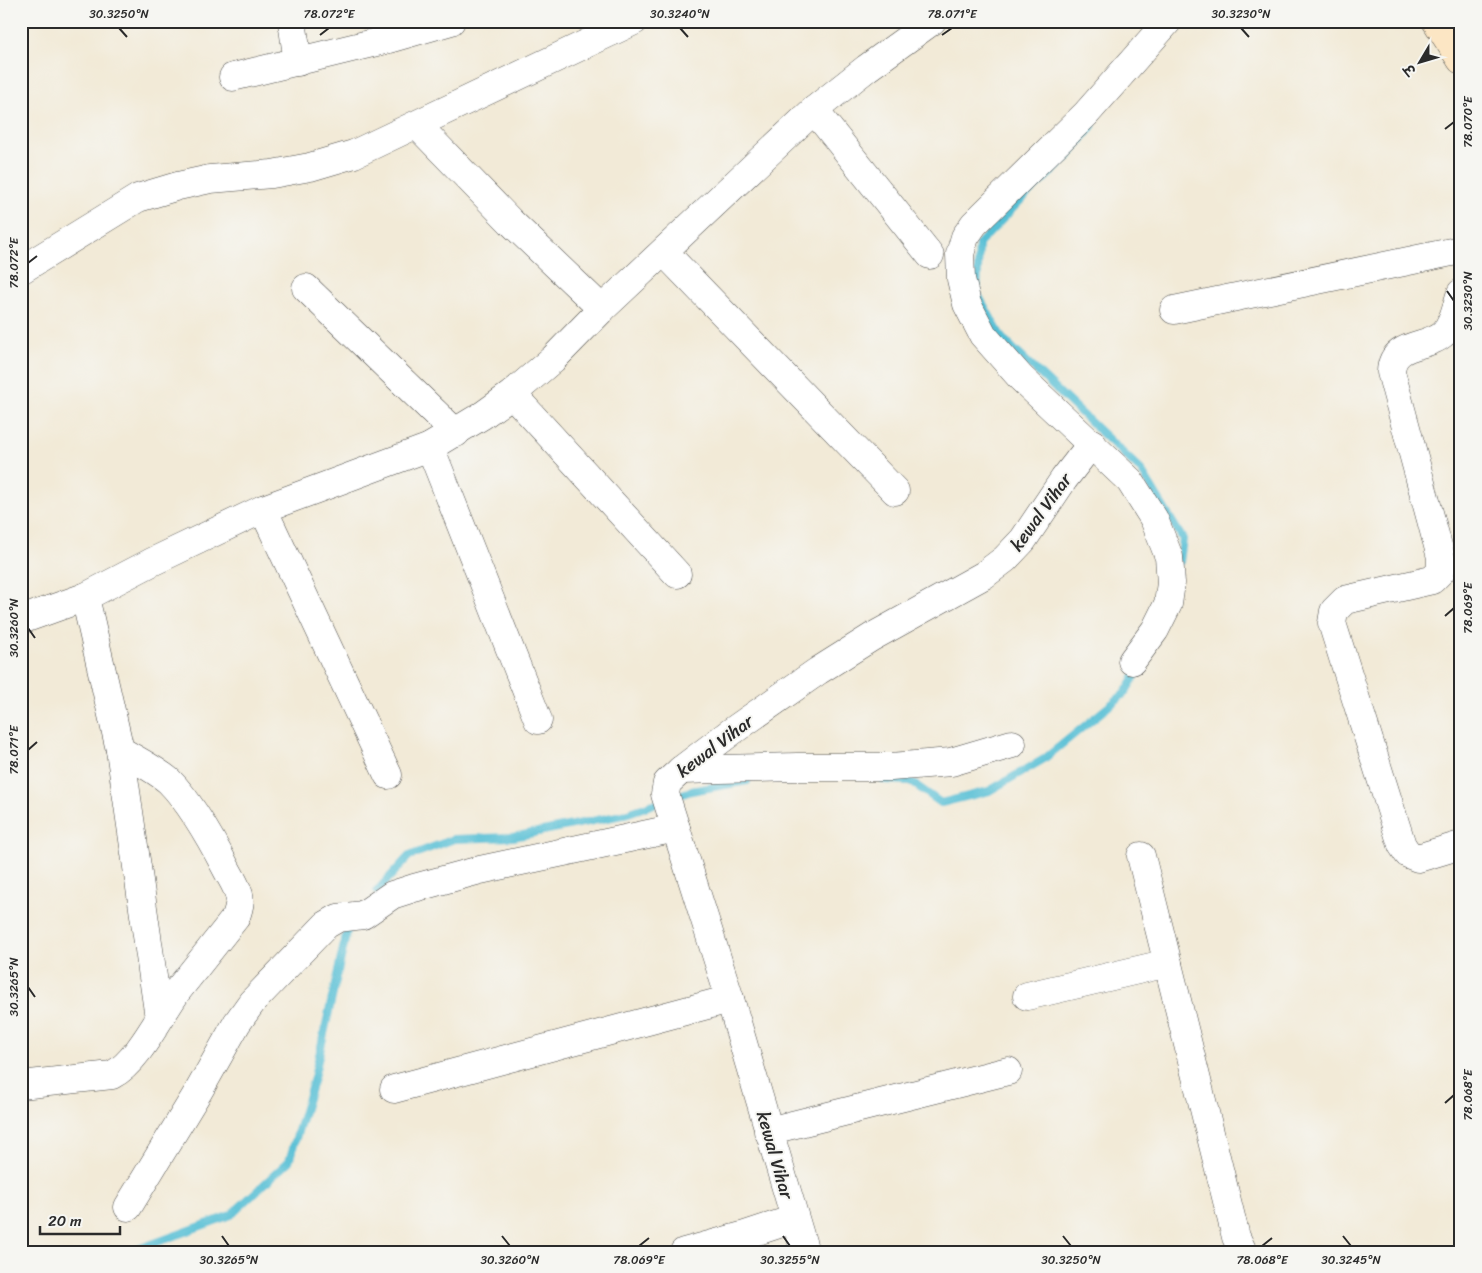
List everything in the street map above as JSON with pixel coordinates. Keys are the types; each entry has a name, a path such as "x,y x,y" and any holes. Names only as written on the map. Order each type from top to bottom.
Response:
{"main road":[{"path":"1436,21 1461,60"}],"street":[{"path":"292,21 298,62"},
{"path":"233,77 298,62 451,21"},
{"path":"21,270 138,198 210,179 272,174 331,162 354,154 634,21"},
{"path":"21,620 85,597 152,562 263,509 430,447 456,432 512,394 553,359 602,309 814,110 867,68 932,21"},
{"path":"1132,661 1155,630 1168,604 1171,583 1169,557 1154,519 1143,498 1130,480 1021,378 983,335 967,304 961,279 960,254 964,237 974,224 1086,114 1168,21"},
{"path":"814,110 930,255"},
{"path":"417,124 511,222 602,309"},
{"path":"1174,310 1461,250"},
{"path":"664,252 895,491"},
{"path":"306,288 456,432"},
{"path":"1461,293 1449,327 1442,335 1403,350 1394,358 1391,365 1391,372 1441,557 1441,571 1432,580 1345,600 1334,611 1331,618 1402,845 1408,854 1418,858 1461,845"},
{"path":"512,394 677,574"},
{"name":"kewal Vihar","path":"804,1252 730,999 670,810 667,783 731,732 818,671 872,637 984,575 1005,559 1023,540 1064,479 1092,444"},
{"path":"430,447 538,720"},
{"path":"263,509 388,775"},
{"path":"85,597 120,750 159,1018"},
{"path":"681,770 901,766 951,762 1012,744"},
{"path":"21,1085 112,1075 122,1070 138,1052 178,991 236,917 240,906 239,895 210,838 181,796 168,782 149,767 120,750"},
{"path":"128,1207 198,1092 237,1022 252,1002 326,925 368,912 392,895 480,870 670,810"},
{"path":"1141,856 1236,1237 1243,1252"},
{"path":"1027,996 1168,963"},
{"path":"394,1089 730,999"},
{"path":"768,1131 1008,1071"},
{"path":"684,1252 794,1219"}],"waterway":[{"path":"1092,126 1068,157 1020,201 979,244 977,293 1002,338 1141,470 1183,539 1180,561"},
{"path":"883,780 910,781 941,803 989,791 1044,759 1125,693 1141,666"},
{"path":"377,891 409,856 454,839 513,837 622,815 691,791 747,781"},
{"path":"130,1252 231,1215 289,1161 314,1078 349,922"}]}
